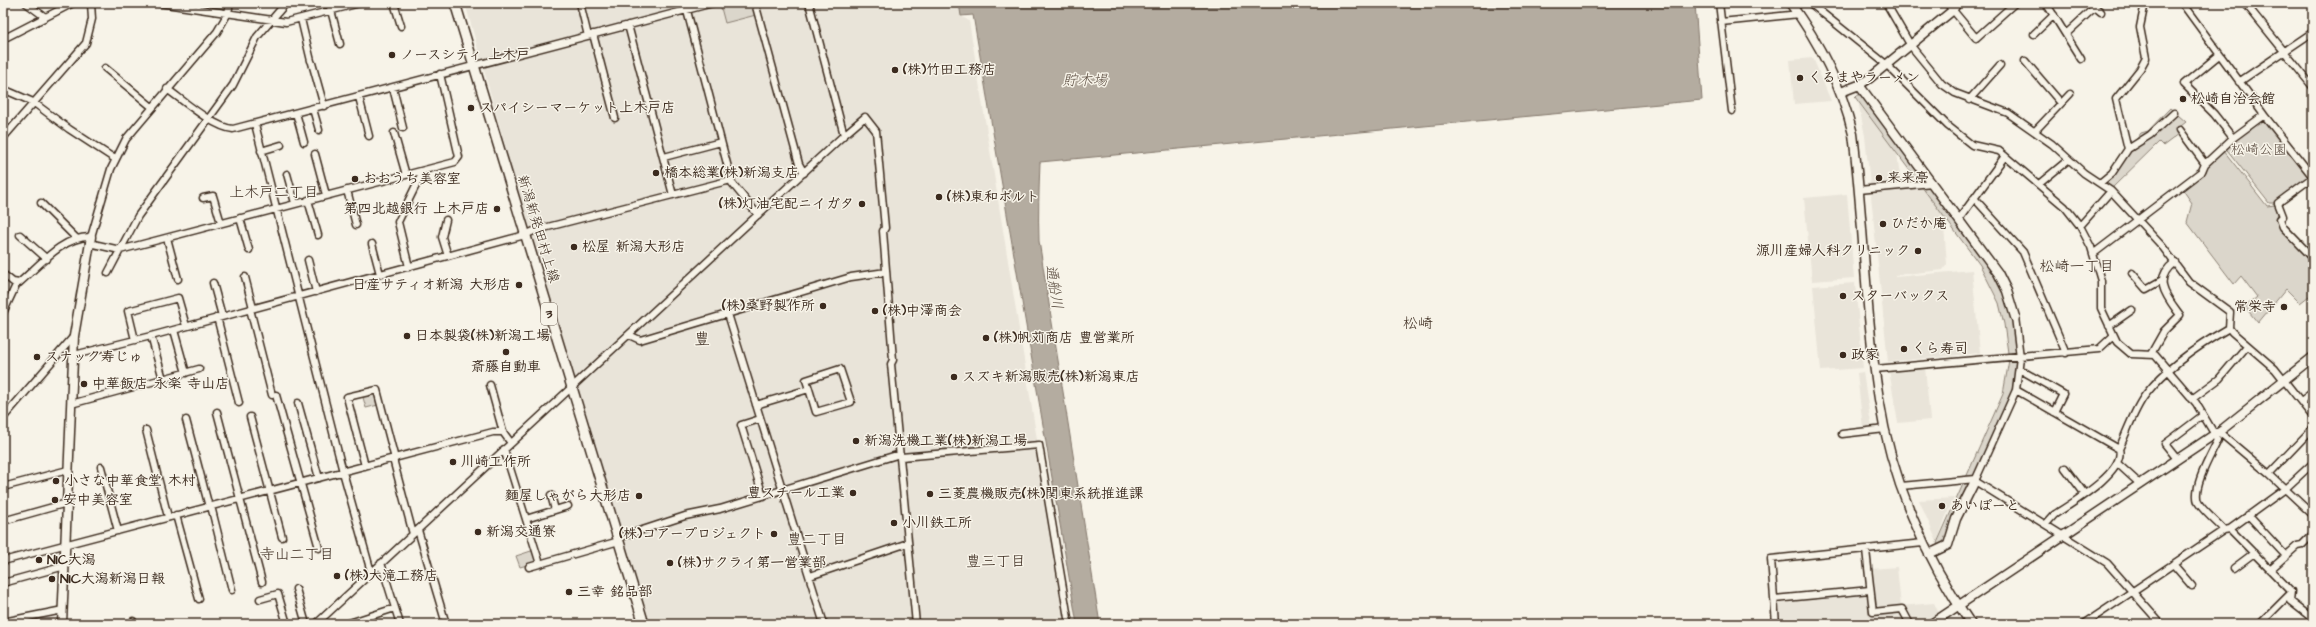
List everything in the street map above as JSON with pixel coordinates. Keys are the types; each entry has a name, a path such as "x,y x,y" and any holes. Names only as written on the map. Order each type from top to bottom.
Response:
{"main road":[{"name":"新潟新発田村上線","path":"455,3 644,624"}],"street":[{"path":"26,3 45,17"},
{"path":"3,39 73,3"},
{"path":"3,138 86,43 92,19 91,3"},
{"path":"159,3 286,22 360,3"},
{"path":"62,624 74,336 90,240 115,159 126,139 217,32 228,13 230,3"},
{"path":"108,273 138,216 210,119 233,85 257,37 286,3"},
{"path":"329,3 340,44"},
{"path":"394,3 401,26"},
{"path":"580,3 591,35 615,118"},
{"path":"168,89 225,129 232,129 359,97 440,74 628,25 686,6 713,3"},
{"path":"755,3 799,164 804,173"},
{"path":"809,3 844,135"},
{"path":"1719,3 1732,111"},
{"path":"1810,3 1886,66 1948,126 1972,145 1999,151 2065,207 2080,226 2090,243 2101,282 2101,308 2117,342 2131,354 2154,354 2192,399 2202,416 2217,433 2270,474 2313,515"},
{"path":"1886,3 1911,46 1942,84 1969,100 2008,113 2035,131 2052,144 2068,160 2111,191 2175,262 2189,282 2230,312 2229,328 2285,380 2313,417"},
{"path":"1947,3 1952,11 1976,38 2015,3"},
{"path":"1841,92 1860,86 1911,46 1952,11 1957,3"},
{"path":"2046,3 2081,59"},
{"path":"2128,149 2116,99 2140,70 2146,58 2140,27 2145,3"},
{"path":"2182,3 2239,82 2313,177 2278,203 2281,210 2282,216 2280,219 2283,227 2313,258"},
{"path":"2245,3 2313,88"},
{"path":"1795,4 1799,14 1820,47 1841,92 1853,134 1875,369 1885,429 1901,486 1929,554 1958,605 1971,624"},
{"path":"686,6 731,180 758,215"},
{"path":"2066,34 2095,7 2101,12"},
{"path":"1721,22 1799,14"},
{"path":"2034,34 2054,15"},
{"path":"300,18 324,106"},
{"path":"628,25 673,194"},
{"path":"2239,82 2313,32"},
{"path":"2219,55 2184,84 2214,114 2232,138"},
{"path":"2025,61 2061,103"},
{"path":"1969,100 2000,65"},
{"path":"105,68 152,107"},
{"path":"3,313 17,283 62,245 76,238 90,240 120,250 275,208 455,162 459,157 440,74"},
{"path":"1860,86 1960,219 2000,278 2015,317 2020,357 2016,390 1976,480 1956,519 1948,545 1929,554"},
{"path":"393,88 403,128"},
{"path":"3,89 33,102 69,129 115,159"},
{"path":"2035,131 2070,94"},
{"path":"359,97 369,136"},
{"path":"313,109 319,130"},
{"path":"296,113 304,142"},
{"path":"2100,183 2112,173 2128,149 2150,135 2174,113"},
{"path":"2093,254 2139,221 2202,171 2205,164 2232,138 2264,115"},
{"path":"316,624 865,117 876,131 885,228 883,231 893,360 891,364 916,624"},
{"path":"255,124 275,208 371,572"},
{"path":"2180,130 2205,164"},
{"path":"394,133 406,175"},
{"path":"664,157 721,142"},
{"path":"261,151 281,146"},
{"path":"315,154 326,195"},
{"path":"1960,219 2005,156"},
{"path":"2039,184 2068,160"},
{"path":"409,267 398,222 423,171"},
{"path":"287,174 295,203"},
{"path":"74,355 174,330 409,267 525,235 536,230 731,180"},
{"path":"1859,190 1932,183"},
{"path":"347,190 356,225"},
{"path":"2080,226 2111,191"},
{"path":"203,198 213,196 221,223"},
{"path":"1974,198 2023,252 2066,353"},
{"path":"308,200 318,235"},
{"path":"41,203 76,238"},
{"path":"240,218 249,250"},
{"path":"446,220 442,236 448,256"},
{"path":"20,235 47,259"},
{"path":"166,238 178,279"},
{"path":"372,244 380,274"},
{"path":"308,260 316,292"},
{"path":"2132,273 2146,289 2162,280 2171,265 2175,262"},
{"path":"629,335 640,340 851,277 886,272"},
{"path":"3,274 17,283"},
{"path":"245,277 274,395 319,548"},
{"path":"2151,354 2164,331 2180,315 2162,291 2162,280"},
{"path":"214,283 219,317 240,403"},
{"path":"135,340 128,311 178,298 186,326"},
{"path":"2109,326 2132,310"},
{"path":"728,314 781,485 784,488 824,624"},
{"path":"2046,524 2054,516 2112,473 2120,453 2119,449 2145,395 2169,371 2204,342 2229,328"},
{"path":"174,330 186,373"},
{"path":"3,418 74,336"},
{"path":"151,336 163,379"},
{"path":"1875,369 2099,349 2113,336"},
{"path":"2192,399 2219,379 2247,346"},
{"path":"1931,624 2217,433 2313,357"},
{"path":"840,369 851,402 816,412 809,389 806,380 840,369"},
{"path":"2019,369 2063,394 2054,412"},
{"path":"71,404 200,370"},
{"path":"490,385 503,432 511,443"},
{"path":"756,404 809,389"},
{"path":"365,466 347,397 377,390 413,534"},
{"path":"2016,390 2119,449"},
{"path":"2301,401 2313,392"},
{"path":"298,402 319,478"},
{"path":"217,412 262,582"},
{"path":"2177,459 2166,444 2202,416"},
{"path":"250,417 282,537"},
{"path":"760,419 741,425 763,496"},
{"path":"186,420 232,590"},
{"path":"1842,434 1885,429"},
{"path":"2270,474 2313,429"},
{"path":"146,430 168,517"},
{"path":"3,561 493,432 503,432"},
{"path":"2217,433 2218,440 2198,485 2198,503 2254,553 2291,591 2290,601 2312,618 2307,624"},
{"path":"529,567 685,516 720,509 784,488 901,456 1039,445 1068,624"},
{"path":"504,449 540,564"},
{"path":"2117,463 2140,484"},
{"path":"2084,624 2285,489 2313,463"},
{"path":"102,467 118,530"},
{"path":"2065,468 2084,494"},
{"path":"3,487 68,470"},
{"path":"1901,486 1976,480 2107,563 2131,592 2161,624"},
{"path":"551,495 555,510"},
{"path":"3,520 67,503"},
{"path":"526,518 568,506"},
{"path":"176,515 199,599"},
{"path":"2248,515 2286,556"},
{"path":"418,530 446,624"},
{"path":"2270,570 2297,546 2302,545 2313,534"},
{"path":"810,576 908,543"},
{"path":"1776,624 1771,559 1924,543"},
{"path":"1866,550 1873,612 1902,609 1910,624"},
{"path":"2234,568 2254,553"},
{"path":"381,563 400,624"},
{"path":"2173,564 2192,586"},
{"path":"3,582 65,566"},
{"path":"296,589 306,624"},
{"path":"1774,599 1870,590"},
{"path":"260,599 278,594 287,624"},
{"path":"2262,622 2290,594"},
{"path":"1958,605 1965,624"},
{"path":"346,624 395,608"},
{"path":"3,622 63,610"}],"shaded area":[{"path":"465,3 959,3 961,16 969,21 1067,624 649,624 542,277"},
{"path":"1813,58 1831,101 1794,104 1790,60"},
{"path":"1858,101 1897,154 1901,183 1870,185 1865,136"},
{"path":"1923,187 1943,214 1947,264 1943,270 1895,275 1895,277 1972,270 1980,353 1888,362 1871,196 1874,191"},
{"path":"1847,194 1854,278 1812,281 1804,198"},
{"path":"1855,283 1863,368 1821,371 1813,286"},
{"path":"1925,367 1930,420 1898,423 1889,370"},
{"path":"1863,372 1872,428 1863,429 1857,373"},
{"path":"1954,498 1945,519 1937,542 1919,500"},
{"path":"1897,567 1901,606 1934,603 1944,624 1779,624 1779,602 1873,593 1871,569"}],"green space":[{"path":"753,3 756,15 725,23 720,4"},
{"path":"1857,95 1863,95 1992,267 2010,305 2016,340 2017,364 2010,400 1945,543 1939,546 1937,543 2003,394 2009,360 2004,324 1999,303 1980,265 1855,97"},
{"path":"2170,108 2186,122 2176,130 2179,134 2163,146 2159,142 2111,189 2103,184 2141,133 2148,131"},
{"name":"松崎公園","path":"2264,115 2313,177 2278,203 2269,203 2224,146"},
{"path":"2224,151 2267,206 2275,205 2278,213 2276,221 2313,263 2313,300 2309,296 2300,303 2286,289 2258,323 2245,307 2257,297 2241,276 2234,284 2187,222 2192,203 2183,190 2206,172 2207,167"},
{"path":"375,391 378,405 366,408 362,394"},
{"path":"534,550 538,562 520,567 516,556"}],"water":[{"name":"貯木場","path":"959,3 1695,3 1702,100 1040,162 1039,241 1100,624 1077,624 973,15 961,16"}],"place":[{"name":"ノースシティ 上木戸","path":"392,55"},
{"name":"(株)竹田工務店","path":"895,70"},
{"name":"くるまやラーメン","path":"1800,78"},
{"name":"松崎自治会館","path":"2183,99"},
{"name":"スパイシーマーケット上木戸店","path":"471,108"},
{"name":"橋本総業(株)新潟支店","path":"656,173"},
{"name":"来来亭","path":"1879,178"},
{"name":"おおうち美容室","path":"355,179"},
{"name":"(株)東和ボルト","path":"939,197"},
{"name":"(株)灯油宅配ニイガタ","path":"862,204"},
{"name":"第四北越銀行 上木戸店","path":"497,209"},
{"name":"ひだか庵","path":"1883,224"},
{"name":"松屋 新潟大形店","path":"574,247"},
{"name":"源川産婦人科クリニック","path":"1918,251"},
{"name":"日産サティオ新潟 大形店","path":"519,285"},
{"name":"スターバックス","path":"1843,296"},
{"name":"(株)桑野製作所","path":"823,306"},
{"name":"常栄寺","path":"2284,307"},
{"name":"(株)中澤商会","path":"875,311"},
{"name":"日本製袋(株)新潟工場","path":"407,336"},
{"name":"(株)帆苅商店 豊営業所","path":"986,338"},
{"name":"くら寿司","path":"1904,349"},
{"name":"斎藤自動車","path":"506,352"},
{"name":"政家","path":"1843,355"},
{"name":"スナック寿じゅ","path":"37,357"},
{"name":"スズキ新潟販売(株)新潟東店","path":"954,377"},
{"name":"中華飯店 永楽 寺山店","path":"84,384"},
{"name":"新潟洗機工業(株)新潟工場","path":"856,441"},
{"name":"川崎工作所","path":"453,462"},
{"name":"小さな中華食堂 木村","path":"56,481"},
{"name":"豊スチール工業","path":"853,493"},
{"name":"三菱農機販売(株)関東系統推進課","path":"930,494"},
{"name":"麵屋しゃがら大形店","path":"639,496"},
{"name":"安中美容室","path":"55,500"},
{"name":"あいぽーと","path":"1942,506"},
{"name":"小川鉄工所","path":"894,523"},
{"name":"新潟交通寮","path":"478,532"},
{"name":"(株)コアープロジェクト","path":"774,534"},
{"name":"NIC大潟","path":"39,560"},
{"name":"(株)サクライ第一営業部","path":"670,563"},
{"name":"(株)大滝工務店","path":"337,576"},
{"name":"NIC大潟新潟日報","path":"52,579"},
{"name":"三幸 銘品部","path":"569,592"}],"district":[{"name":"上木戸二丁目","path":"274,192"},
{"name":"松崎一丁目","path":"2077,266"},
{"name":"松崎","path":"1418,323"},
{"name":"豊","path":"702,339"},
{"name":"豊二丁目","path":"817,539"},
{"name":"寺山二丁目","path":"297,554"},
{"name":"豊三丁目","path":"996,561"}],"water label":[{"name":"通船川","path":"1054,287"}]}
